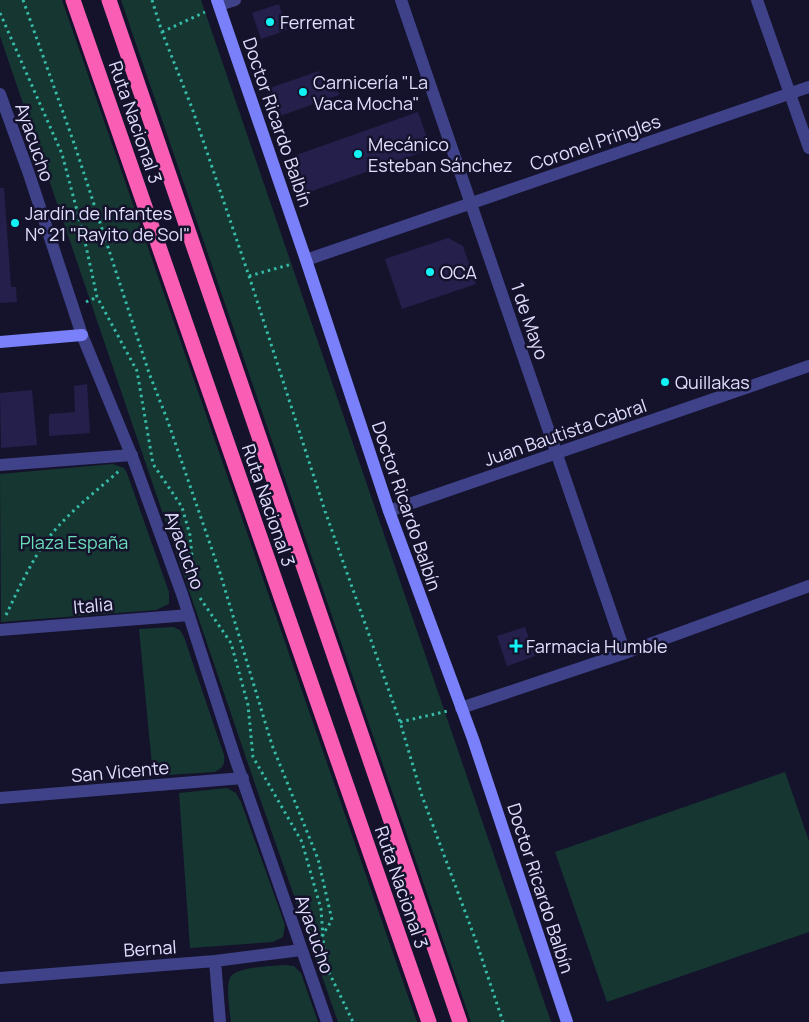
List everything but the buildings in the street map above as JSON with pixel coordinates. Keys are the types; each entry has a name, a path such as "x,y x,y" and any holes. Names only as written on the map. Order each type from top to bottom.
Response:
{"highway":[{"name":"Ruta Nacional 3","path":"74,0 430,1022"},
{"name":"Ruta Nacional 3","path":"109,0 460,1022"}],"street":[{"path":"218,3 235,0"},
{"name":"1 de Mayo","path":"401,0 625,653"},
{"path":"757,0 809,148"},
{"name":"Doctor Ricardo Balbín","path":"218,3 389,511 461,708 567,1022"},
{"name":"Coronel Pringles","path":"306,260 809,87"},
{"name":"Ayacucho","path":"0,94 82,335 132,457 189,615 327,1022"},
{"path":"0,342 82,335"},
{"name":"Juan Bautista Cabral","path":"389,511 809,366"},
{"path":"0,465 132,457"},
{"path":"461,708 625,653 809,586"},
{"name":"Italia","path":"0,630 189,615"},
{"name":"San Vicente","path":"0,798 243,778"},
{"name":"Bernal","path":"0,978 215,961 302,950"},
{"path":"215,961 220,1022"}],"path":[{"path":"23,0 75,146 149,373 167,419 220,573 272,745 318,859 332,920 316,945 302,950"},
{"path":"152,0 162,32 192,108 249,276 325,511 400,722 422,796 476,941 503,1022"},
{"path":"162,32 218,3"},
{"path":"0,13 1,20 62,154 97,297 137,371 153,464 182,507 190,535 194,581"},
{"path":"249,276 306,260"},
{"path":"4,617 38,553 53,532 76,508 132,457"},
{"path":"200,597 231,642 248,705 253,757 302,842 321,909 325,964 353,1022"},
{"path":"400,722 461,708"}],"green space":[{"path":"0,0 62,0 417,1022 338,1022 0,36"},
{"path":"121,0 201,0 551,1022 471,1022"},
{"name":"Plaza España","path":"113,464 124,468 127,473 169,592 169,604 156,610 1,622 0,474"},
{"path":"173,627 180,630 184,637 224,755 223,766 214,772 153,776 139,629"},
{"path":"785,772 809,841 809,932 607,1002 555,852"},
{"path":"227,788 236,793 241,802 285,925 283,937 273,942 190,948 179,793"},
{"path":"284,965 294,966 301,973 318,1022 231,1022 228,985 231,976 248,969"}],"place":[{"name":"Ferremat","path":"270,22"},
{"name":"Carnicería \"La Vaca Mocha\"","path":"303,92"},
{"name":"Mecánico Esteban Sánchez","path":"358,154"},
{"name":"Jardín de Infantes N° 21 \"Rayito de Sol\"","path":"15,223"},
{"name":"OCA","path":"430,272"},
{"name":"Quillakas","path":"665,382"},
{"name":"Farmacia Humble","path":"516,646"}]}
